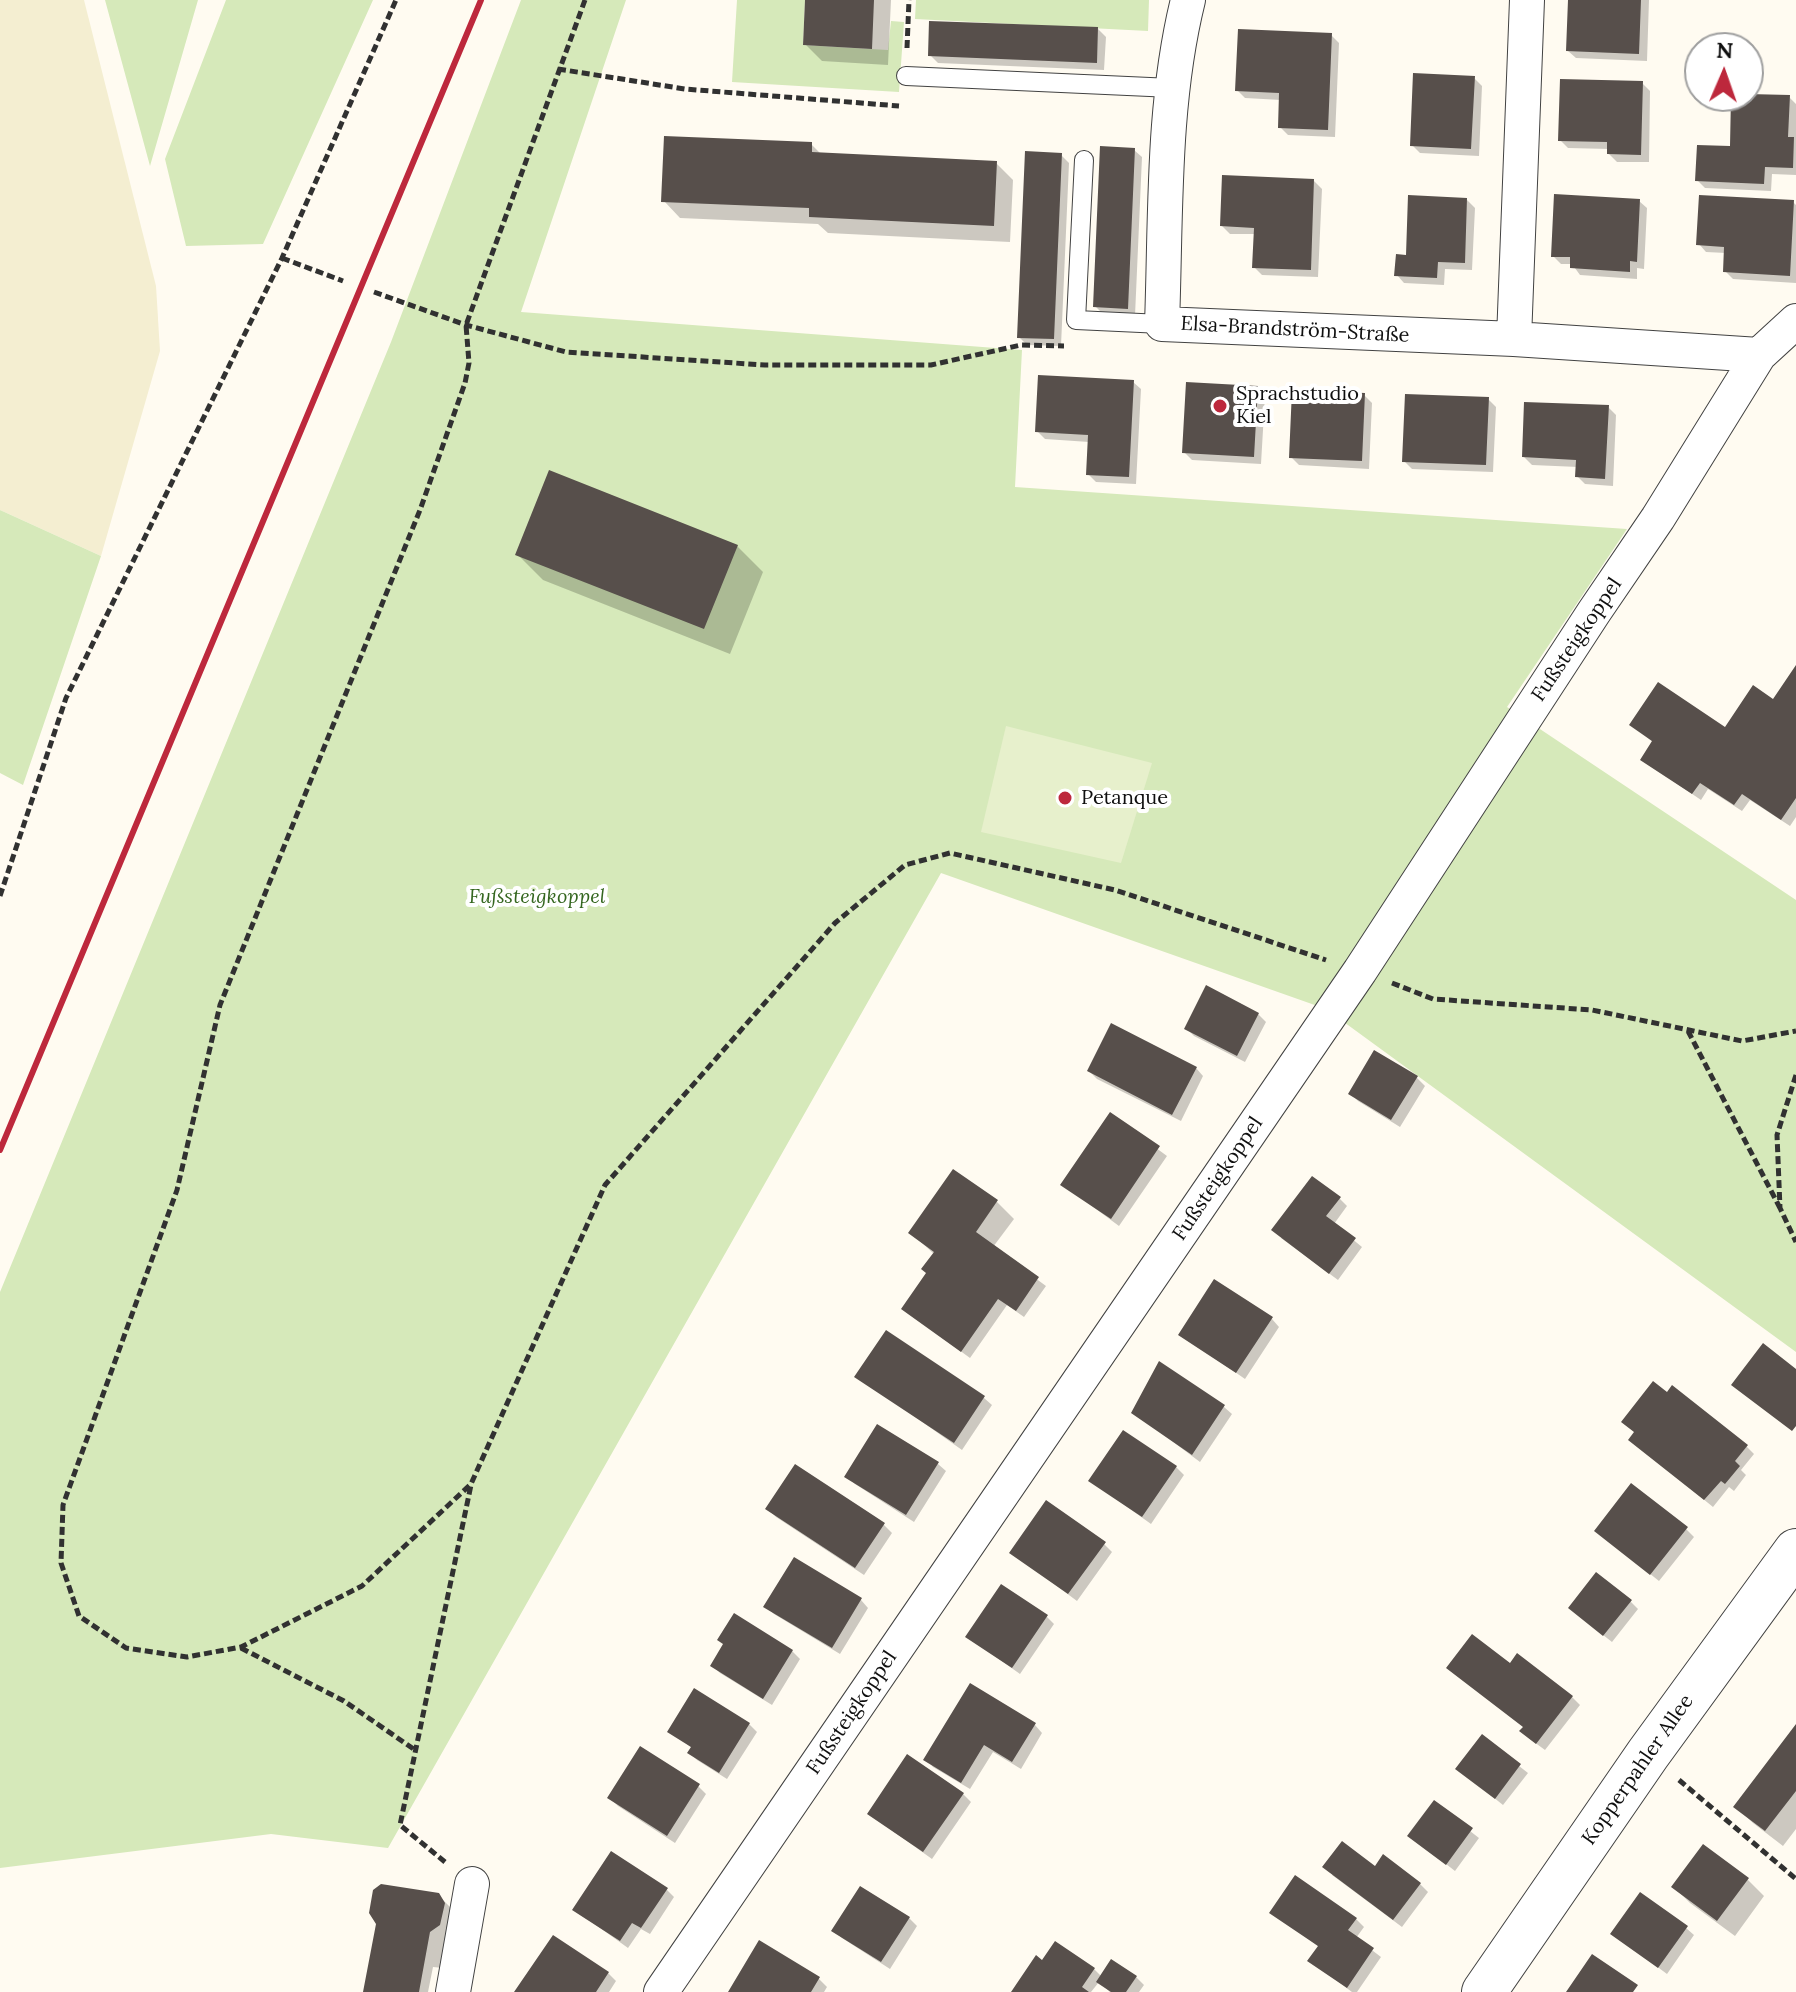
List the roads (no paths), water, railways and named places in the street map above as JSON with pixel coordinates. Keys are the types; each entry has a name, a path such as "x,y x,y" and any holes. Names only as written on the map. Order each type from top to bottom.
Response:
{"street":[{"name":"Elsa-Brandström-Straße","path":"1188,0 1172,88 1162,324 1514,339 1759,355"},
{"path":"1514,339 1527,0"},
{"path":"1759,355 1796,321"},
{"name":"Fußsteigkoppel","path":"661,1992 1360,971 1658,518 1759,355"},
{"name":"Kopperpahler Allee","path":"1484,1992 1648,1754 1796,1551"},
{"path":"453,1992 472,1884"}],"lane":[{"path":"906,76 1172,88"},
{"path":"1084,160 1076,320 1162,324"}],"railway":[{"path":"0,1150 481,0"}],"place":[{"name":"Sprachstudio Kiel","path":"1220,406"},
{"name":"Petanque","path":"1065,798"}]}
